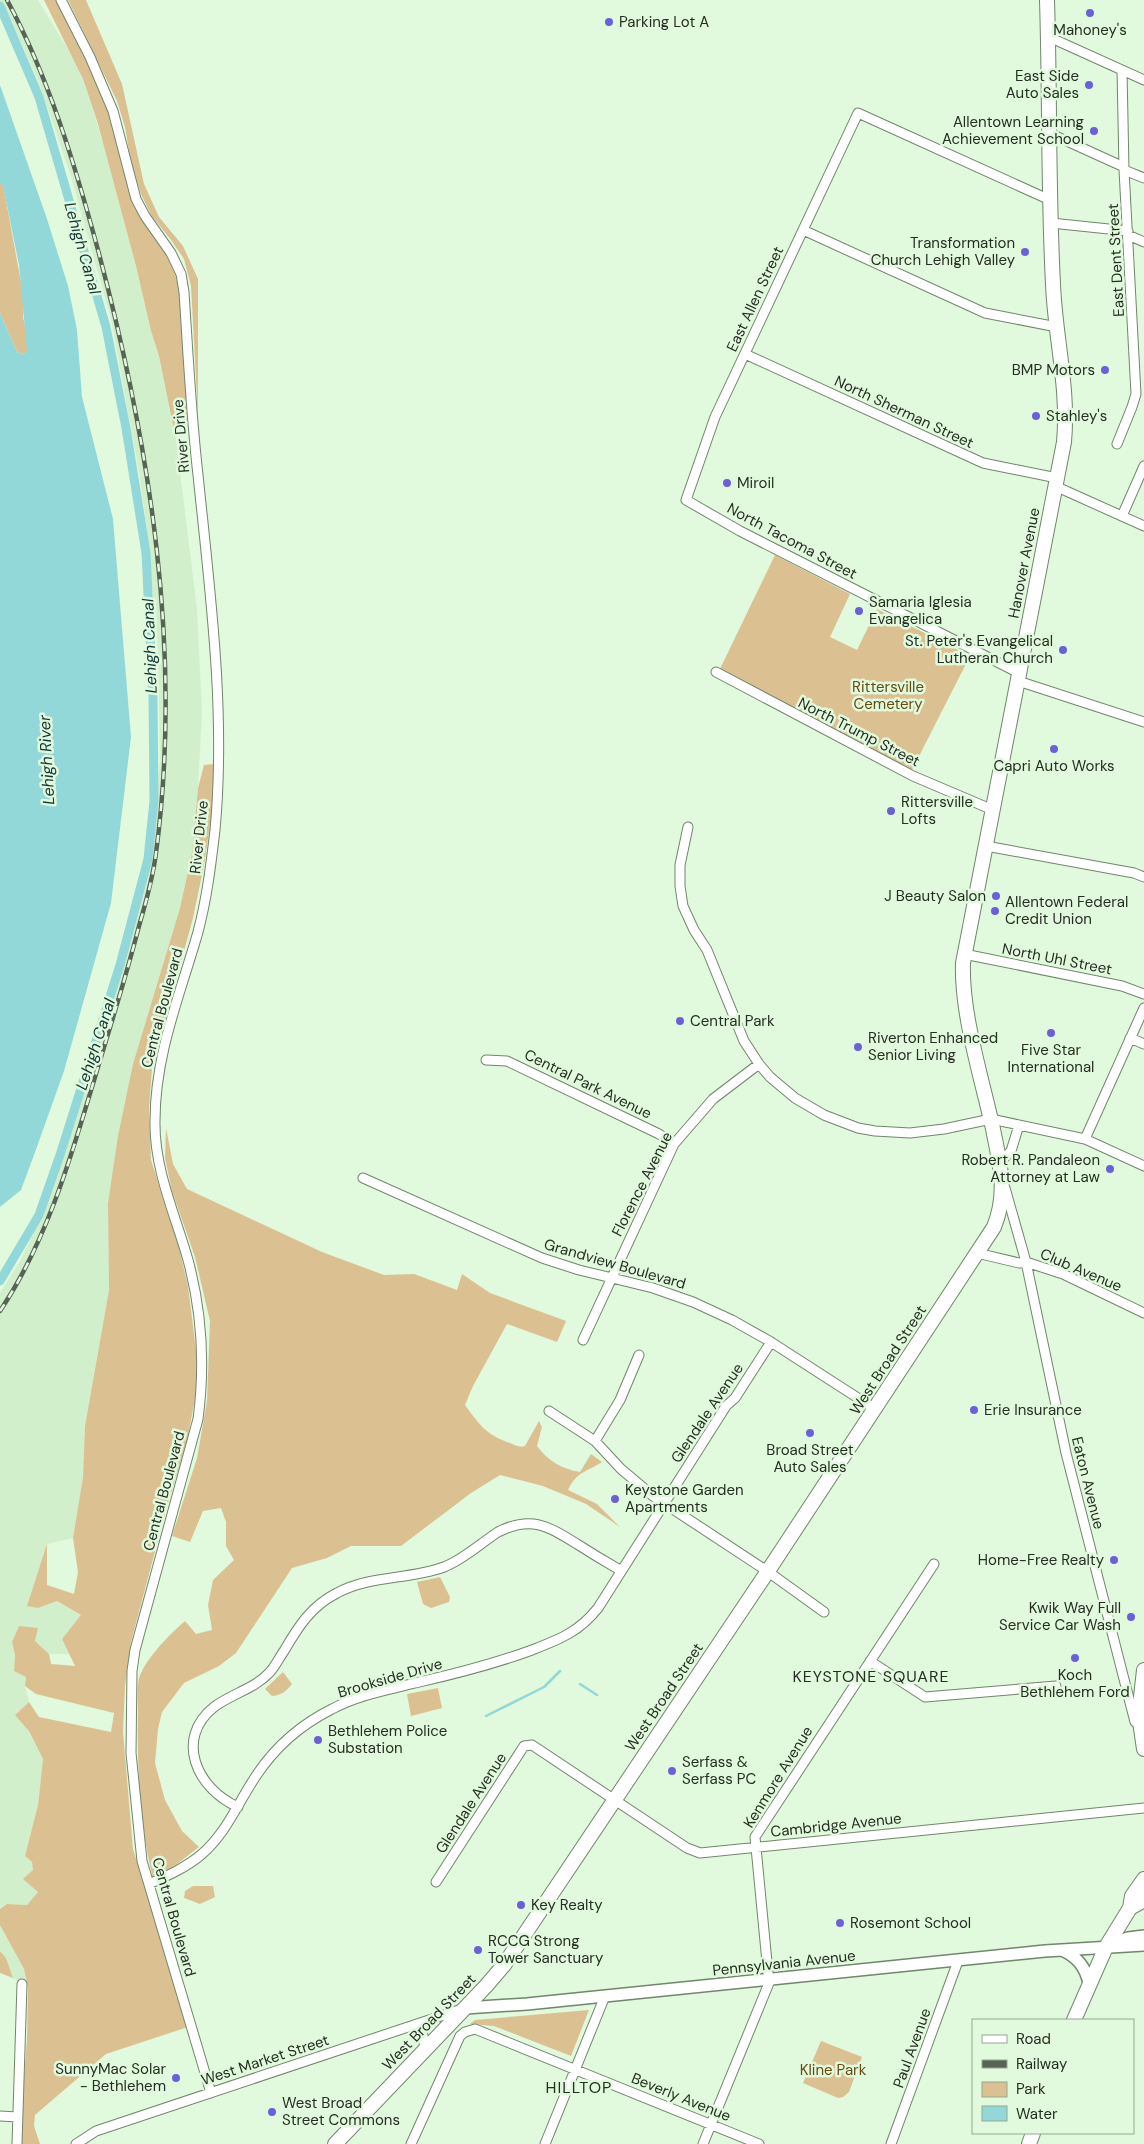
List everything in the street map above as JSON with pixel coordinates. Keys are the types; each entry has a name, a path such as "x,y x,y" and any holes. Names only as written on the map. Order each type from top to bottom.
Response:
{"main road":[{"name":"Hanover Avenue","path":"985,1241 1000,1213 1003,1181 964,989 964,954 1064,442 1066,397 1054,307 1050,200 1048,0"},
{"name":"West Broad Street","path":"335,2144 504,1965 985,1241"},
{"path":"1144,1670 1140,1697 1140,1732 1144,1750"},
{"path":"1074,2019 1106,1947 1130,1908 1132,1896 1144,1879"},
{"path":"1130,1908 1139,1903 1144,1897"}],"street":[{"name":"River Drive","path":"61,0 90,57 113,111 136,198 145,216 172,253 183,283 195,444 214,631 218,717 215,828 207,896"},
{"path":"1049,37 1144,80"},
{"name":"East Dent Street","path":"1117,444 1136,394 1124,168 1122,70"},
{"name":"East Allen Street","path":"686,500 715,417 858,113 1050,200"},
{"path":"1050,133 1144,178"},
{"path":"1051,223 1128,233 1144,242"},
{"path":"803,230 986,313 1057,327"},
{"name":"North Sherman Street","path":"745,354 983,463 1056,482 1144,526"},
{"path":"1122,516 1144,466"},
{"name":"North Tacoma Street","path":"686,500 740,531 1018,677 1144,722"},
{"name":"North Trump Street","path":"716,672 913,776 993,810"},
{"path":"688,827 680,865 680,886 684,906 694,930 707,950 740,1034 759,1064 782,1088 809,1108 858,1128 910,1133 944,1129 991,1119 1085,1139 1144,1166"},
{"path":"986,846 1134,873 1144,877"},
{"name":"Central Boulevard","path":"207,896 163,1046 158,1072 155,1114 158,1163 194,1285 202,1362 202,1389 198,1419 140,1628 132,1671 131,1753 142,1861 211,2093"},
{"name":"North Uhl Street","path":"964,954 1122,986 1144,994"},
{"path":"1085,1139 1144,1008"},
{"path":"1130,1038 1144,1044"},
{"name":"Central Park Avenue","path":"486,1060 507,1061 659,1134 674,1144"},
{"name":"Florence Avenue","path":"583,1340 674,1144 713,1099 759,1064"},
{"path":"999,1163 1011,1151 1019,1125"},
{"name":"Grandview Boulevard","path":"363,1178 542,1258 579,1270 654,1288 694,1302 732,1320 771,1342 875,1409"},
{"name":"Eaton Avenue","path":"1003,1181 1026,1262 1066,1453 1132,1711 1140,1732"},
{"name":"Club Avenue","path":"977,1253 1019,1263 1026,1262 1063,1274 1144,1312"},
{"name":"Glendale Avenue","path":"583,1625 598,1608 620,1570 726,1406 735,1398 771,1342"},
{"path":"595,1441 620,1400 639,1355"},
{"path":"549,1411 595,1441 636,1483 663,1503 767,1571 824,1612"},
{"path":"238,1806 216,1793 203,1779 196,1767 193,1749 197,1730 206,1714 213,1708 261,1680 270,1672 300,1623 329,1597 347,1588 366,1582 445,1567 507,1527 527,1523 548,1526 620,1570"},
{"name":"Kenmore Avenue","path":"703,2144 769,1979 755,1837 934,1564"},
{"name":"Brookside Drive","path":"149,1884 201,1854 223,1831 254,1779 277,1750 303,1726 333,1708 364,1696 502,1661 569,1635 583,1625"},
{"path":"870,1661 924,1697 1056,1686"},
{"name":"Glendale Avenue","path":"436,1882 524,1746 532,1745"},
{"name":"Cambridge Avenue","path":"532,1745 692,1850 706,1853 1144,1808"},
{"name":"Pennsylvania Avenue","path":"1106,1947 1128,1938 1144,1936"},
{"name":"Pennsylvania Avenue","path":"465,2008 605,1996 1062,1950 1106,1947 1124,1948 1144,1945"},
{"path":"1062,1950 1079,1960 1086,1971 1090,1983"},
{"name":"Paul Avenue","path":"891,2144 958,1960"},
{"path":"16,2144 22,1984"},
{"path":"545,2144 605,1996"},
{"name":"West Market Street","path":"76,2144 96,2132 465,2008"},
{"path":"411,2026 423,2036 425,2050"},
{"name":"Beverly Avenue","path":"411,2144 460,2036 469,2030 482,2030 710,2126 759,2144"},
{"path":"0,2116 17,2117"}],"shaded area":[{"path":"0,0 38,0 75,61 83,79 111,168 151,331 159,356 176,440 197,609 202,712 192,853 180,908 133,1064 108,1203 109,1290 85,1426 83,1477 73,1538 47,1544 38,1608 57,1601 82,1616 62,1639 69,1654 49,1654 35,1641 37,1628 12,1642 15,1654 14,1671 26,1677 25,1686 29,1702 16,1715 29,1731 43,1759 38,1805 25,1856 32,1862 38,1892 27,1905 7,1904 0,1909 0,1293 20,1261 39,1222 95,1053 143,889 154,827 160,758 158,649 147,532 139,472 111,319 71,177 39,83"},
{"path":"0,1925 24,1969 28,1987 13,1978 6,1958 0,1951"}],"green space":[{"path":"44,0 58,0 104,95 121,159 142,218 168,257 175,273 180,296 190,418 174,430 159,356 98,124 83,79"},
{"path":"68,0 86,0 122,84 144,184 159,217 183,246 198,279 198,415 191,286 184,259 151,215 141,194 131,163 125,127 117,101"},
{"path":"0,184 3,184 24,299 23,317 27,334 27,351 23,354 17,352 0,313"},
{"name":"Rittersville Cemetery","path":"775,555 850,594 830,637 857,650 877,609 970,656 912,770 719,671"},
{"path":"214,764 211,818 204,865 193,918 152,1068 149,1109 151,1160 180,1252 188,1286 197,1358 196,1393 187,1441 167,1506 131,1642 125,1686 123,1732 133,1849 188,2027 106,2054 35,2115 34,2126 40,2144 19,2144 27,2039 28,1987 24,1969 0,1925 0,1909 7,1904 27,1905 38,1892 23,1879 33,1870 32,1862 25,1856 38,1805 43,1759 29,1731 15,1715 29,1702 39,1717 111,1732 114,1713 36,1694 25,1686 26,1677 14,1671 15,1655 12,1642 19,1626 38,1628 35,1641 49,1654 51,1664 75,1666 62,1639 81,1615 57,1601 38,1608 27,1606 47,1544 47,1585 74,1594 78,1572 73,1538 83,1477 85,1426 109,1290 108,1203 118,1136 133,1064 180,908 192,853 198,788 204,765"},
{"path":"166,1128 173,1164 187,1189 322,1252 384,1275 414,1274 457,1290 462,1274 490,1293 566,1321 557,1342 507,1324 473,1386 465,1405 489,1432 502,1440 519,1446 525,1446 539,1421 542,1427 537,1446 551,1460 567,1469 580,1472 591,1454 602,1462 579,1475 568,1490 597,1504 620,1527 586,1504 543,1486 500,1475 471,1493 401,1546 351,1546 327,1558 292,1568 236,1653 219,1666 184,1683 162,1712 158,1729 155,1763 165,1800 182,1831 199,1847 177,1864 153,1878 148,1857 140,1795 138,1753 139,1677 155,1652 185,1621 196,1634 212,1630 208,1605 213,1580 234,1560 226,1546 226,1522 221,1508 203,1511 190,1542 172,1536 197,1458 207,1401 210,1321 195,1257 172,1191 165,1158"},
{"path":"440,1577 450,1597 449,1602 431,1608 423,1604 417,1582"},
{"path":"283,1672 292,1684 283,1693 272,1696 265,1689"},
{"path":"438,1688 442,1708 411,1716 407,1694"},
{"path":"193,1886 213,1886 215,1897 200,1904 184,1898 185,1891"},
{"path":"0,1951 6,1958 13,1978 0,1973"},
{"path":"589,2010 571,2056 494,2026 470,2024 475,2020"},
{"name":"Kline Park","path":"821,2041 862,2057 849,2092 843,2097 838,2098 803,2083"}],"water":[{"name":"Lehigh River","path":"0,85 47,219 68,286 77,330 82,397 113,519 131,737 111,903 64,1071 34,1155 21,1190 0,1207 0,313 17,352 23,354 27,351 19,265 3,185 0,184"}],"waterway":[{"name":"Lehigh Canal","path":"0,6 39,97 106,327 126,428 146,553 153,697 154,801 148,859 120,965 60,1155 39,1215 0,1281"},
{"path":"486,1716 544,1687 560,1671"},
{"path":"580,1684 597,1695"}],"railway":[{"path":"0,1311 17,1284 31,1256 67,1168 147,899 156,853 163,777 166,701 157,549 133,398 117,324 89,218 60,122 36,60 7,0"}],"place":[{"name":"Mahoney's","path":"1090,13"},
{"name":"Parking Lot A","path":"609,22"},
{"name":"East Side Auto Sales","path":"1089,85"},
{"name":"Allentown Learning Achievement School","path":"1094,131"},
{"name":"Transformation Church Lehigh Valley","path":"1025,252"},
{"name":"BMP Motors","path":"1105,370"},
{"name":"Stahley's","path":"1036,416"},
{"name":"Miroil","path":"727,483"},
{"name":"Samaria Iglesia Evangelica","path":"859,611"},
{"name":"St. Peter's Evangelical Lutheran Church","path":"1063,650"},
{"name":"Capri Auto Works","path":"1054,749"},
{"name":"Rittersville Lofts","path":"891,811"},
{"name":"J Beauty Salon","path":"996,896"},
{"name":"Allentown Federal Credit Union","path":"995,911"},
{"name":"Central Park","path":"680,1021"},
{"name":"Five Star International","path":"1051,1033"},
{"name":"Riverton Enhanced Senior Living","path":"858,1047"},
{"name":"Robert R. Pandaleon Attorney at Law","path":"1110,1169"},
{"name":"Erie Insurance","path":"974,1410"},
{"name":"Broad Street Auto Sales","path":"810,1433"},
{"name":"Keystone Garden Apartments","path":"615,1499"},
{"name":"Home-Free Realty","path":"1114,1560"},
{"name":"Kwik Way Full Service Car Wash","path":"1131,1617"},
{"name":"Koch Bethlehem Ford","path":"1075,1658"},
{"name":"Bethlehem Police Substation","path":"318,1740"},
{"name":"Serfass & Serfass PC","path":"672,1771"},
{"name":"Key Realty","path":"521,1905"},
{"name":"Rosemont School","path":"840,1923"},
{"name":"RCCG Strong Tower Sanctuary","path":"478,1950"},
{"name":"SunnyMac Solar - Bethlehem","path":"176,2078"},
{"name":"West Broad Street Commons","path":"272,2112"}],"district":[{"name":"KEYSTONE SQUARE","path":"871,1676"},
{"name":"HILLTOP","path":"579,2087"}]}
